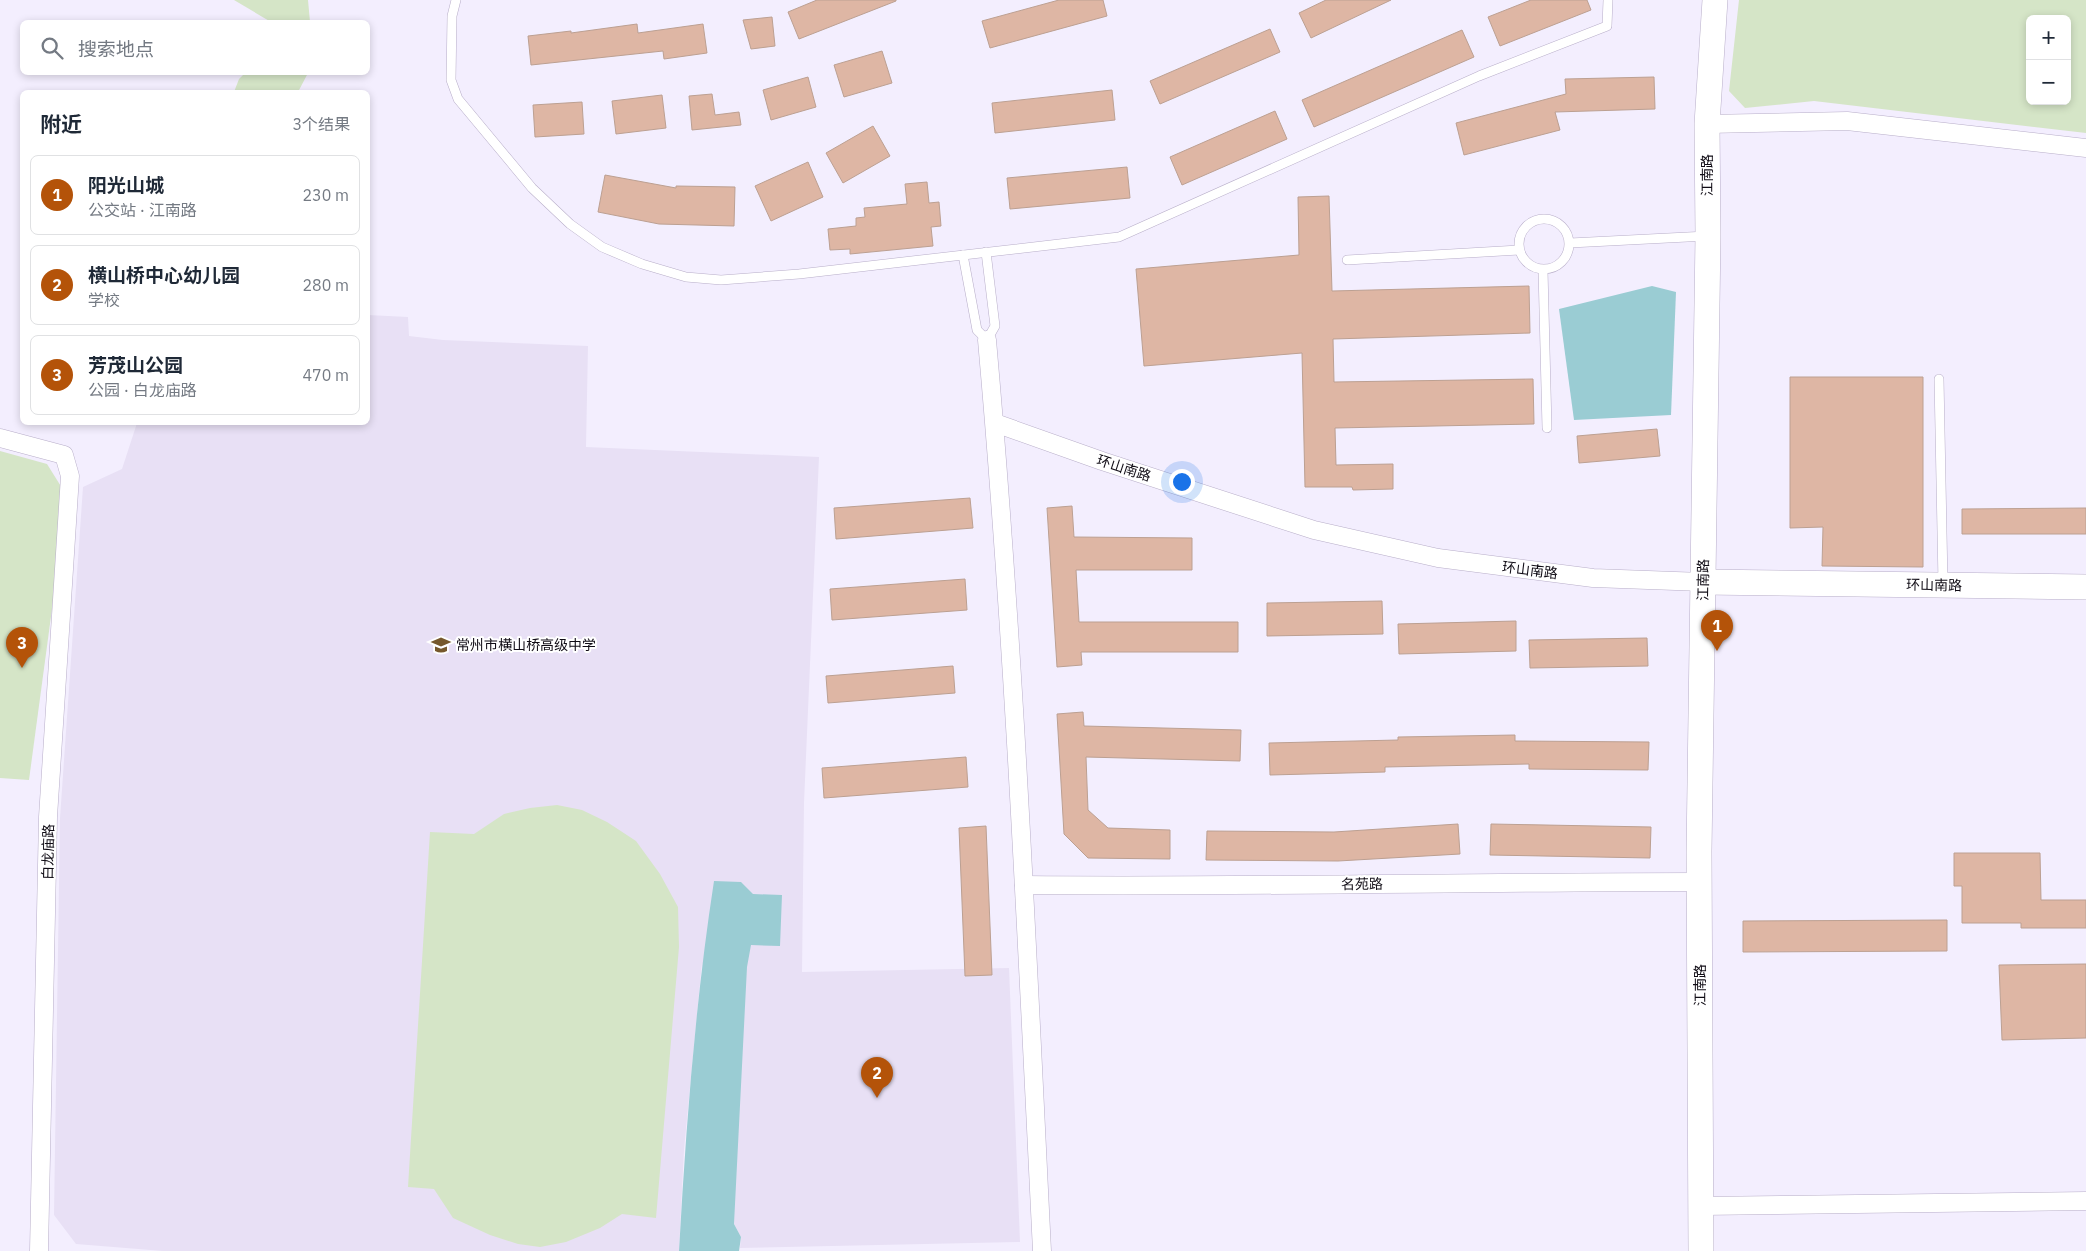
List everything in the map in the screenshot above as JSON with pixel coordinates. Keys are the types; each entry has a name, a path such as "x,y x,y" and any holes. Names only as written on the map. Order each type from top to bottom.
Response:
{"main road":[{"name":"江南路","path":"1701,1251 1699,882 1708,236 1707,124 1715,0"},
{"name":"环山南路","path":"1703,582 2086,587"}],"street":[{"path":"1707,124 1848,121 2086,148"},
{"path":"987,340 995,423 1024,885 1042,1251"},
{"name":"环山南路","path":"995,423 1102,461 1314,530 1419,554 1593,578 1703,582"},
{"name":"白龙庙路","path":"0,438 64,455 70,476 48,817 38,1251"},
{"name":"名苑路","path":"1024,885 1178,886 1476,882 1699,882"},
{"path":"1701,1206 2086,1201"}],"lane":[{"path":"456,0 452,16 451,80 458,98 532,188 570,224 602,247 642,264 686,277 721,280 799,274 1119,237 1479,76 1607,26 1608,0"},
{"path":"1546,219 1555,221 1563,226 1568,234 1570,243 1569,252 1565,260 1551,269 1543,270 1528,264 1519,250 1522,232 1536,220 1546,219"},
{"path":"1570,243 1708,236"},
{"path":"1347,260 1519,250"},
{"path":"963,255 977,330 987,340 995,326 986,252"},
{"path":"1543,270 1547,428"},
{"path":"1939,379 1943,585"}],"shaded area":[{"path":"234,0 308,0 310,20 268,20"},
{"path":"1739,0 2086,0 2086,133 1814,101 1745,108 1729,91"},
{"path":"243,75 307,75 299,90 235,90 239,79"},
{"path":"1652,286 1676,292 1671,415 1574,420 1559,309"},
{"name":"常州市横山桥高级中学","path":"370,315 408,317 409,336 443,340 588,346 586,447 819,457 804,803 802,972 1009,968 1020,1242 740,1248 741,1237 734,1224 702,963 684,1150 679,1251 163,1251 76,1244 54,1215 60,818 83,487 122,469 136,425 370,425"},
{"path":"0,451 47,464 62,488 59,557 29,780 0,778"},
{"path":"557,805 582,810 607,822 636,841 660,874 678,907 679,947 656,1218 622,1214 600,1228 566,1242 540,1247 518,1244 490,1235 453,1218 434,1189 408,1187 430,832 474,834 504,814 530,808"},
{"path":"714,881 741,882 753,894 782,895 780,946 751,945 747,967 734,1224 741,1237 739,1251 679,1251 692,1066 707,927"}],"building":[{"path":"817,0 896,1 799,39 788,12"},
{"path":"1059,0 1103,0 1107,16 990,48 982,21"},
{"path":"1326,0 1391,0 1311,38 1299,13"},
{"path":"1531,0 1587,0 1591,10 1500,46 1488,17"},
{"path":"772,17 775,46 751,49 743,20"},
{"path":"637,24 638,33 703,24 707,53 664,59 663,51 531,65 528,36 571,31 571,33"},
{"path":"1270,29 1280,52 1160,104 1150,81"},
{"path":"1462,30 1474,57 1314,127 1302,100"},
{"path":"882,51 892,83 844,97 834,65"},
{"path":"808,77 816,107 771,120 763,90"},
{"path":"1654,77 1655,109 1555,112 1560,130 1464,155 1456,123 1566,94 1565,79"},
{"path":"1112,90 1115,120 995,133 992,103"},
{"path":"712,94 715,115 739,112 741,125 692,130 689,96"},
{"path":"662,95 666,128 616,134 612,101"},
{"path":"582,102 584,134 535,137 533,105"},
{"path":"1275,111 1287,139 1182,185 1170,157"},
{"path":"873,126 890,156 843,183 826,153"},
{"path":"808,162 823,197 771,221 755,186"},
{"path":"1127,167 1130,198 1010,209 1007,178"},
{"path":"605,175 676,188 676,186 735,187 734,226 659,224 598,212"},
{"path":"927,182 929,203 939,202 941,226 931,227 933,246 850,254 850,249 830,250 828,229 856,226 856,218 865,217 864,208 907,204 905,184"},
{"path":"1329,196 1332,291 1529,286 1530,333 1333,339 1334,382 1533,379 1534,424 1335,428 1336,465 1393,464 1393,489 1353,490 1352,487 1305,487 1302,353 1144,366 1136,269 1299,255 1298,197"},
{"path":"1790,377 1923,377 1923,567 1822,566 1823,527 1790,528"},
{"path":"1657,429 1660,456 1579,463 1577,436"},
{"path":"970,498 973,528 836,539 834,508"},
{"path":"1072,506 1074,537 1192,538 1192,570 1076,570 1079,622 1238,622 1238,652 1081,652 1082,665 1057,667 1047,508"},
{"path":"2086,508 2086,534 1962,534 1962,509"},
{"path":"965,579 967,610 832,620 830,589"},
{"path":"1382,601 1383,634 1267,636 1267,603"},
{"path":"1516,621 1516,651 1399,654 1398,624"},
{"path":"1647,638 1648,666 1530,668 1529,640"},
{"path":"953,666 955,693 828,703 826,676"},
{"path":"1083,712 1084,726 1241,730 1240,761 1086,757 1088,810 1108,828 1170,830 1170,859 1088,858 1064,834 1057,714"},
{"path":"1515,735 1515,741 1649,742 1648,770 1529,769 1529,764 1385,767 1385,772 1270,775 1269,743 1398,740 1398,737"},
{"path":"966,757 968,787 824,798 822,768"},
{"path":"1458,824 1460,854 1338,861 1206,860 1207,831 1334,832"},
{"path":"1491,824 1651,827 1650,858 1490,855"},
{"path":"986,826 992,975 965,976 959,828"},
{"path":"1954,853 2040,853 2041,900 2086,900 2086,928 2021,928 2021,923 1962,923 1962,886 1954,886"},
{"path":"1947,920 1947,951 1743,952 1743,921"},
{"path":"2086,964 2086,1038 2002,1040 1999,965"}],"place":[{"name":"常州市横山桥高级中学","path":"441,645"},
{"name":"阳光山城","path":"1717,651"},
{"name":"芳茂山公园","path":"22,668"},
{"name":"横山桥中心幼儿园","path":"877,1098"}]}
